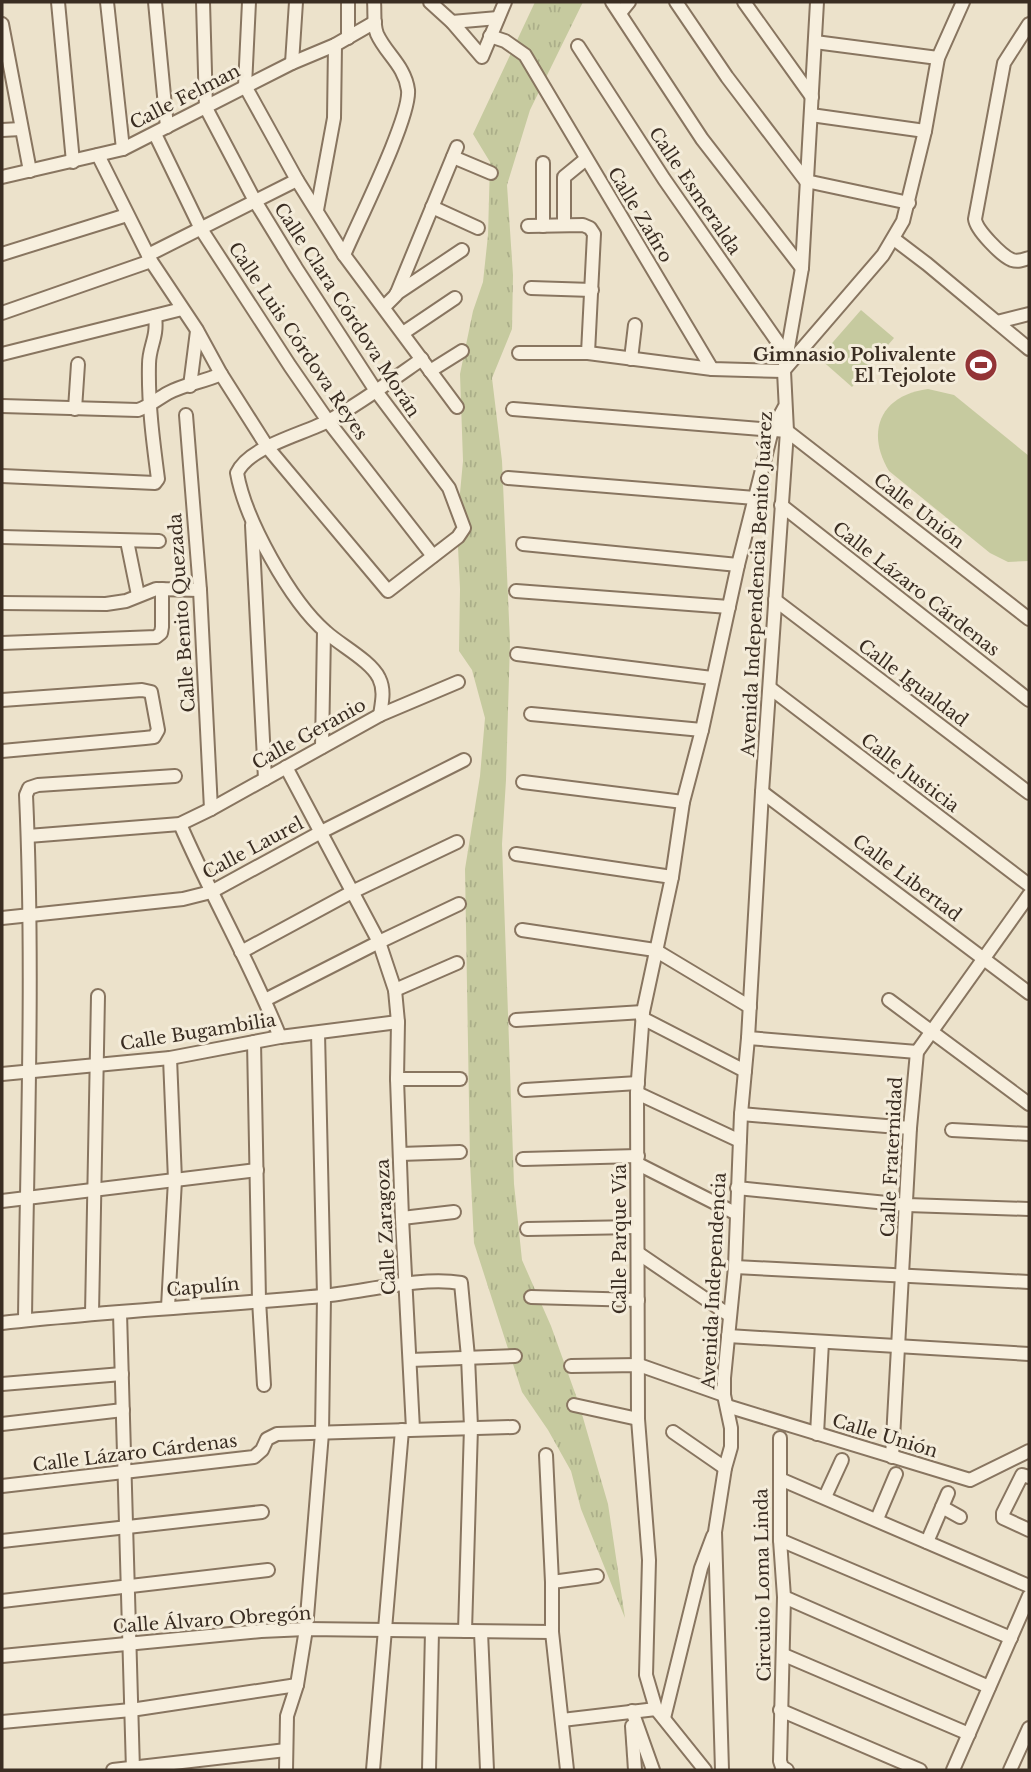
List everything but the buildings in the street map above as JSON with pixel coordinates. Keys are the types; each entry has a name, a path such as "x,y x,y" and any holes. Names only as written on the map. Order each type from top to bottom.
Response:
{"street":[{"path":"58,2 73,162"},
{"path":"107,2 124,149"},
{"path":"155,2 167,127"},
{"path":"203,2 206,108"},
{"path":"249,2 245,86 297,180 344,255 457,407"},
{"path":"292,63 296,2"},
{"path":"348,2 348,38"},
{"path":"344,255 407,104 408,90 402,68 377,34 374,2"},
{"path":"430,2 452,22 482,57 505,2"},
{"path":"612,2 702,139 802,268"},
{"path":"620,13 629,2"},
{"path":"676,2 727,77 806,181 909,203"},
{"path":"744,2 812,96"},
{"path":"519,353 588,353 712,369 784,371 894,239 909,203 938,58 963,2"},
{"name":"Avenida Independencia Benito Juárez","path":"762,792 787,432 784,371 802,268 816,3"},
{"path":"452,22 498,18"},
{"name":"Calle Felman","path":"2,177 124,149 245,86 335,45 375,22"},
{"path":"1029,23 1004,63 975,219 977,229 1010,259 1018,261 1029,258"},
{"path":"2,24 6,76 30,171"},
{"name":"Calle Zafiro","path":"490,36 505,41 525,55 712,369"},
{"path":"814,42 938,58"},
{"path":"317,210 334,118 335,45"},
{"name":"Calle Esmeralda","path":"578,46 664,179 786,354"},
{"name":"Calle Clara Córdova Morán","path":"206,108 255,201 376,391 449,488 464,528 458,537 433,556"},
{"path":"811,115 925,131"},
{"path":"2,131 21,129"},
{"name":"Calle Luis Córdova Reyes","path":"155,134 201,229 328,421 433,556"},
{"path":"396,295 455,152 491,173"},
{"path":"98,155 150,258 268,447 388,591 433,556"},
{"path":"564,225 564,177 586,159"},
{"path":"542,163 543,226"},
{"path":"2,313 150,258 297,180"},
{"path":"432,207 478,228"},
{"path":"2,254 127,215"},
{"path":"528,226 583,225 590,228 594,234 588,353"},
{"path":"894,239 1029,349"},
{"path":"384,307 396,295 462,250"},
{"path":"531,288 592,290"},
{"path":"403,333 455,298"},
{"path":"2,354 182,309"},
{"path":"997,322 1029,314"},
{"path":"2,476 155,483 158,479 149,407 149,355 155,339 155,316"},
{"path":"631,359 635,325"},
{"path":"190,386 197,330"},
{"path":"430,371 462,351"},
{"path":"380,715 384,695 379,677 324,631 305,611 286,583 252,521 237,473 241,464 268,447 328,421 422,359"},
{"path":"75,409 78,364"},
{"path":"2,406 138,410 149,407 167,394 221,374"},
{"name":"Calle Parque Vía","path":"660,1713 646,1675 649,1560 638,1419 638,1088 643,1015 672,877 683,802 702,730 738,565 772,430 785,408"},
{"path":"513,409 787,432"},
{"name":"Calle Benito Quezada","path":"186,415 200,590 211,810"},
{"name":"Calle Unión","path":"787,432 1029,619"},
{"path":"508,478 755,498"},
{"name":"Calle Lázaro Cárdenas","path":"781,505 1029,700"},
{"path":"252,521 265,779"},
{"path":"2,537 159,541"},
{"path":"127,541 138,596"},
{"path":"523,544 738,565"},
{"path":"2,643 156,637 162,628 162,589"},
{"path":"2,603 106,604 126,601 162,589 200,590"},
{"path":"516,591 729,607"},
{"name":"Calle Igualdad","path":"775,600 1029,793"},
{"path":"322,747 324,631"},
{"path":"517,654 712,678"},
{"name":"Calle Geranio","path":"28,836 180,824 211,810 380,715 458,682"},
{"name":"Calle Justicia","path":"770,688 1029,885"},
{"path":"2,700 142,690 150,692 153,699 158,730 154,737 2,751"},
{"path":"531,714 702,730"},
{"name":"Calle Laurel","path":"2,918 183,899 211,892 321,832 464,760"},
{"name":"Calle Zaragoza","path":"285,767 379,942 395,990 398,1022 397,1079 410,1360 408,1429 384,1630 373,1770"},
{"path":"25,1320 30,1071 30,915 26,795 29,788 38,785 175,776"},
{"path":"523,782 683,802"},
{"name":"Calle Libertad","path":"762,792 1029,993"},
{"name":"Avenida Independencia","path":"722,1770 715,1532 731,1447 726,1400 728,1336 762,792"},
{"path":"180,824 265,1000 280,1037"},
{"path":"242,952 352,892 457,842"},
{"path":"516,854 672,877"},
{"name":"Calle Fraternidad","path":"892,1457 910,1128 917,1052 1029,895"},
{"path":"265,1000 459,904"},
{"path":"522,930 655,950 750,1007"},
{"path":"395,990 457,963"},
{"path":"92,1314 98,996"},
{"path":"889,1000 1029,1104"},
{"path":"516,1020 643,1015 745,1071"},
{"name":"Calle Bugambilia","path":"2,1074 170,1058 280,1037 398,1022"},
{"path":"286,1770 288,1716 297,1685 306,1629 322,1433 324,1296 318,1032"},
{"path":"748,1038 917,1052"},
{"path":"254,1042 259,1300 264,1385"},
{"path":"167,1307 175,1180 170,1058"},
{"path":"397,1079 460,1079"},
{"path":"525,1090 638,1088 740,1141"},
{"path":"741,1114 910,1128"},
{"path":"952,1130 1029,1134"},
{"path":"400,1154 460,1152"},
{"path":"523,1159 638,1160 737,1214"},
{"path":"2,1201 257,1170"},
{"path":"737,1188 907,1205 1029,1209"},
{"path":"402,1218 454,1212"},
{"path":"527,1229 638,1227"},
{"path":"638,1253 729,1315"},
{"path":"734,1267 1029,1282"},
{"name":"Capulín","path":"2,1323 167,1307 324,1296 407,1284 452,1281 461,1283 468,1357"},
{"path":"531,1297 638,1300"},
{"path":"120,1313 133,1769"},
{"path":"728,1336 1029,1354"},
{"path":"817,1434 822,1342"},
{"path":"410,1360 515,1356"},
{"path":"465,1631 471,1427 468,1357"},
{"name":"Calle Unión","path":"571,1366 639,1366 817,1434 970,1480 1029,1451"},
{"path":"2,1384 122,1374"},
{"path":"574,1405 638,1419"},
{"path":"2,1424 122,1410"},
{"name":"Calle Lázaro Cárdenas","path":"2,1486 254,1457 262,1450 267,1439 277,1434 513,1427"},
{"path":"673,1432 725,1468"},
{"name":"Circuito Loma Linda","path":"780,1438 780,1540 784,1597 780,1760 782,1767 787,1770"},
{"path":"546,1455 552,1632 567,1770"},
{"path":"825,1497 842,1460"},
{"path":"877,1519 896,1474"},
{"path":"1029,1477 1021,1475 1003,1513 1003,1518 1007,1521 1029,1530"},
{"path":"780,1479 1029,1586"},
{"path":"927,1542 948,1493"},
{"path":"942,1507 960,1517"},
{"path":"2,1541 262,1513"},
{"path":"660,1713 701,1568 715,1532"},
{"path":"780,1540 1011,1637"},
{"path":"2,1601 268,1570"},
{"path":"552,1582 597,1576"},
{"path":"953,1770 1029,1596"},
{"path":"784,1597 989,1687"},
{"name":"Calle Álvaro Obregón","path":"2,1657 261,1631 306,1629 552,1632"},
{"path":"429,1770 432,1631"},
{"path":"481,1632 487,1770"},
{"path":"784,1655 969,1734"},
{"path":"2,1722 131,1710 297,1685"},
{"path":"780,1710 920,1770"},
{"path":"632,1712 635,1770"},
{"path":"632,1712 653,1770"},
{"path":"562,1720 632,1712 660,1713 705,1770"},
{"path":"1010,1770 1029,1728"},
{"path":"113,1770 286,1750"}],"green space":[{"path":"535,2 583,2 530,110 507,185 513,275 512,329 492,378 502,461 510,642 502,844 514,1184 522,1260 551,1326 579,1404 608,1504 625,1618 581,1509 571,1471 522,1392 474,1243 465,869 480,776 485,718 472,670 459,651 457,525 463,461 460,374 473,311 483,282 488,235 490,162 473,134"},
{"path":"861,310 894,338 852,387 819,358"},
{"path":"928,389 954,395 1029,456 1029,561 1008,562 990,553 889,471 878,442 882,417 899,399"}],"place":[{"name":"Gimnasio Polivalente El Tejolote","path":"981,365"}]}
